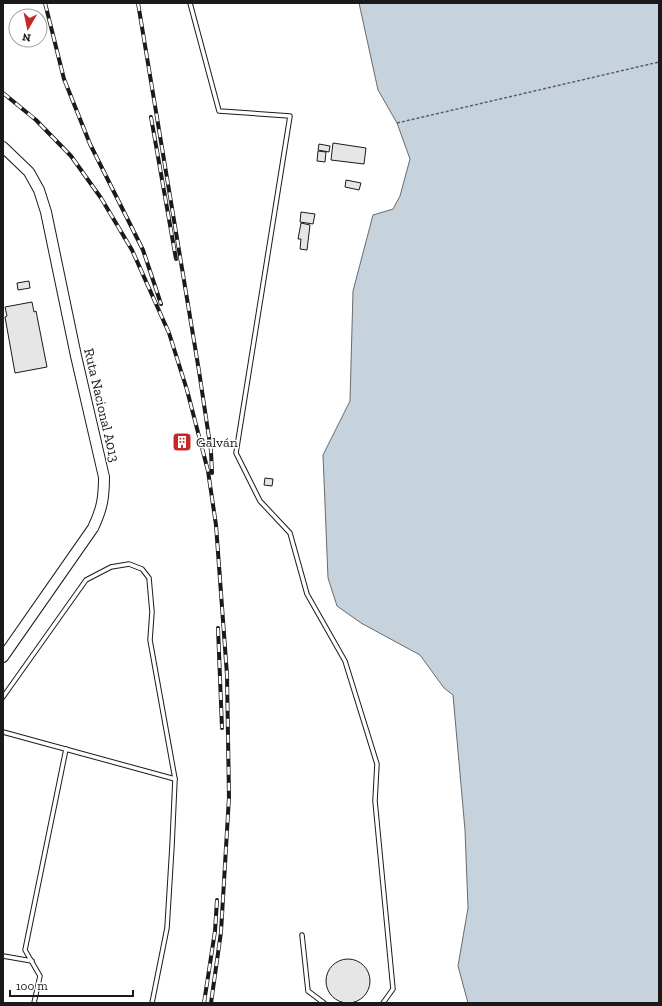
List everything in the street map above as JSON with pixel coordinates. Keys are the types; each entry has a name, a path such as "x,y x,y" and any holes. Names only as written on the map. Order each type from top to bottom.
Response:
{"street":[{"name":"Ruta Nacional A013","path":"3,147 29,172 40,190 104,477 104,496 99,515 93,528 3,657"}],"lane":[{"path":"190,3 219,111 290,116 236,453 260,501 290,533 307,594 345,661 377,764 375,801 393,989 382,1003"},
{"path":"3,697 86,580 111,567 129,564 142,570 149,578 152,612 150,640 175,779 167,928 152,1003"},
{"path":"3,732 175,779"},
{"path":"34,1003 40,976 25,950 66,749"},
{"path":"302,935 308,991 324,1003"},
{"path":"3,956 32,961"}],"path":[{"path":"397,123 659,62"}],"shaded area":[{"path":"359,3 659,3 659,1003 468,1003 458,966 468,908 465,830 453,695 444,688 420,655 361,623 337,606 328,578 323,455 350,401 353,291 373,215 393,209 400,196 410,159 397,123 378,90"}],"building":[{"path":"333,143 366,148 364,164 331,160"},
{"path":"319,144 330,146 329,152 318,150"},
{"path":"318,151 326,152 325,162 317,161"},
{"path":"346,180 361,183 359,190 345,187"},
{"path":"301,212 315,214 313,224 300,222"},
{"path":"301,223 310,225 307,250 300,249 301,239 298,239"},
{"path":"29,281 30,288 18,290 17,283"},
{"path":"32,302 34,312 36,311 47,367 15,373 5,317 7,316 5,307"},
{"path":"265,478 273,479 272,486 264,485"},
{"path":"344,959 352,959 357,960 364,965 369,972 369,990 364,997 357,1002 344,1003 336,1000 329,993 326,985 326,977 329,969 336,962"}],"railway":[{"path":"45,3 64,79 90,144 143,250 161,304"},
{"path":"138,3 199,371 211,451 212,473"},
{"path":"3,93 36,120 71,156 101,198 132,250 169,333 187,390 208,471 216,525 227,675 229,797 221,932 211,1003"},
{"path":"151,117 176,259"},
{"path":"218,628 222,728"},
{"path":"204,1003 215,931 217,900"}],"place":[{"name":"Galván","path":"182,442"}]}
